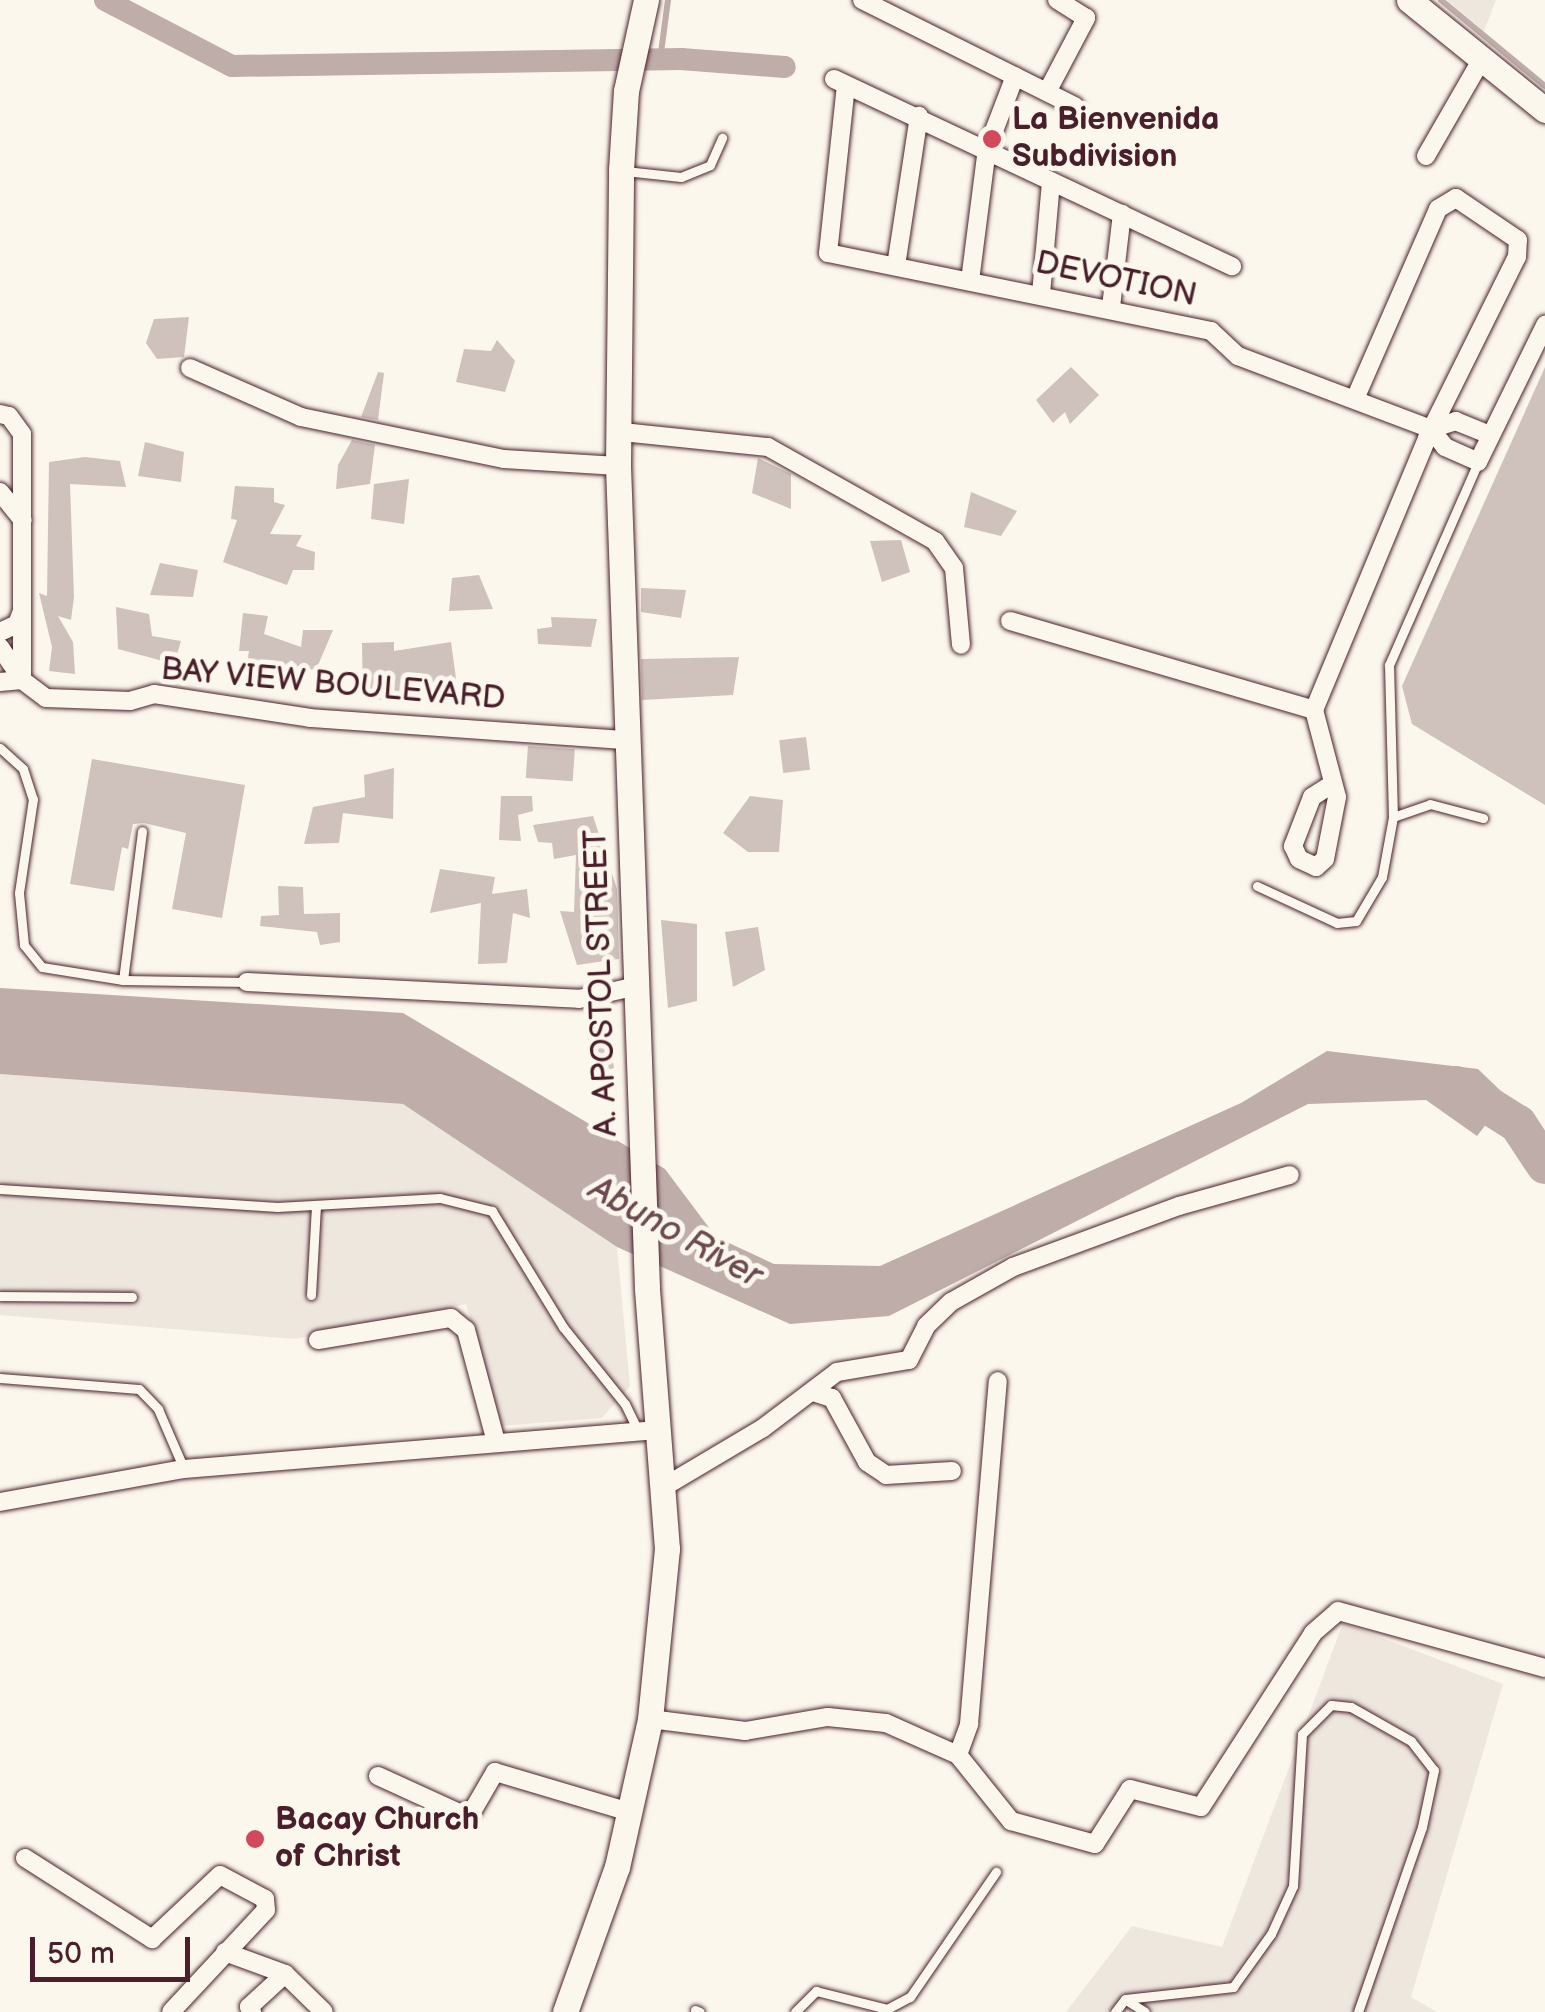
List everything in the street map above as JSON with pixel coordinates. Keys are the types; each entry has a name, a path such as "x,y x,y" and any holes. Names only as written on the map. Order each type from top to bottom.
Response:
{"street":[{"name":"A. APOSTOL STREET","path":"564,2012 617,1867 650,1719 667,1549 662,1488 647,1430 637,986 625,740 618,466 622,432 620,170 628,81 646,0"},
{"path":"862,0 1075,106"},
{"path":"1047,92 1086,18 1057,0"},
{"path":"1408,0 1545,110"},
{"path":"1426,156 1483,57"},
{"path":"970,281 987,149 1015,76"},
{"name":"DEVOTION","path":"919,116 840,82 828,253 1111,307 1211,331 1238,356 1431,429 1445,448 1478,462"},
{"path":"896,266 919,116 1232,266"},
{"path":"1041,294 1052,182"},
{"path":"1330,786 1314,710 1431,429 1520,248 1456,198 1438,209 1356,399"},
{"path":"1111,307 1122,214"},
{"path":"1478,462 1545,325"},
{"path":"190,368 301,417 504,459 618,466"},
{"path":"0,414 9,416 22,434 22,680"},
{"name":"DEVOTION","path":"1431,429 1456,421 1490,435"},
{"path":"622,432 768,447 934,541 954,568 961,645"},
{"path":"0,492 23,520"},
{"path":"0,632 17,624 23,606"},
{"path":"1010,621 1314,710"},
{"path":"0,647 22,680"},
{"path":"0,682 22,680"},
{"name":"BAY VIEW BOULEVARD","path":"22,680 46,698 130,702 154,694 310,718 625,740"},
{"path":"248,982 579,999 637,986"},
{"path":"662,1488 814,1392 838,1372 909,1360 926,1326 951,1302 1013,1267 1179,1206 1290,1176"},
{"path":"318,1340 451,1318 466,1330 495,1438"},
{"path":"958,1755 969,1724 998,1381"},
{"path":"814,1392 832,1398 867,1462 886,1474 952,1471"},
{"path":"0,1502 184,1469 495,1438 647,1430"},
{"path":"650,1719 745,1731 828,1717 886,1723 958,1755 1010,1821 1095,1844 1130,1789 1201,1807 1313,1633 1338,1611 1545,1668"},
{"path":"378,1776 458,1812 473,1810 495,1772 629,1812"},
{"path":"25,1858 152,1939 218,1876 249,1885 266,1910 171,2012"},
{"path":"225,1952 285,1974 324,2012"},
{"path":"252,2012 249,2007 285,1974"}],"lane":[{"path":"620,170 681,177 710,164 722,138"},
{"path":"1257,886 1337,924 1356,921 1382,877 1393,817 1389,666 1478,462"},
{"path":"0,748 24,769 33,799 19,893 24,945 42,967 123,980 248,982"},
{"path":"1393,817 1430,804 1483,818"},
{"path":"123,980 142,831"},
{"path":"0,1189 316,1204 440,1198 492,1211 563,1327 647,1430"},
{"path":"310,1295 316,1204"},
{"path":"0,1296 132,1298"},
{"path":"0,1378 139,1389 158,1409 184,1469"},
{"path":"1114,2012 1124,1999 1233,1987 1293,1886 1302,1734 1331,1705 1351,1707 1410,1741 1434,1770 1422,1827 1358,2012"},
{"path":"795,2012 816,1991 887,2009 910,1997 996,1872"},
{"path":"1124,1999 1145,2012"}],"shaded area":[{"path":"1447,0 1496,0 1484,31"},
{"path":"0,1074 403,1104 617,1247 630,1386 602,1418 500,1426 466,1304 295,1339 0,1315"},
{"path":"1343,1623 1503,1684 1411,1997 1437,2012 1066,2012 1132,1926 1222,1947"}],"water":[{"path":"0,988 403,1013 665,1169 716,1237 774,1264 880,1266 1241,1103 1327,1051 1478,1069 1507,1097 1477,1136 1426,1100 1308,1104 889,1316 790,1324 617,1247 403,1104 0,1074"}],"building":[{"path":"189,317 184,357 157,359 146,343 154,319"},
{"path":"497,340 515,361 505,392 456,382 464,349 491,351"},
{"path":"1071,367 1099,395 1070,424 1065,412 1053,423 1036,400"},
{"path":"1545,367 1545,805 1412,724 1402,686"},
{"path":"378,372 384,373 378,420 361,417"},
{"path":"352,440 375,445 370,484 336,489 338,465"},
{"path":"145,442 184,452 181,482 138,476"},
{"path":"85,457 120,461 126,487 70,484 74,597 71,620 58,616 73,642 75,674 49,671 52,647 39,593 47,596 49,462"},
{"path":"758,458 791,474 791,509 752,493"},
{"path":"409,479 404,524 371,519 374,484"},
{"path":"235,486 274,488 274,502 285,505 270,534 302,535 296,546 315,552 314,570 293,570 287,585 223,562 237,520 231,519"},
{"path":"971,492 1017,511 1001,536 964,527"},
{"path":"901,540 910,572 882,582 870,541"},
{"path":"160,563 198,570 193,597 150,595"},
{"path":"479,575 493,609 449,611 452,578"},
{"path":"641,588 686,590 681,618 641,612"},
{"path":"116,607 149,614 152,636 181,641 174,664 118,649"},
{"path":"243,613 268,616 264,634 301,647 303,630 333,630 316,670 280,666 276,688 245,680 249,651 239,651"},
{"path":"551,617 597,619 591,647 538,644 537,629 552,627"},
{"path":"394,642 394,651 451,642 458,693 417,701 363,699 362,643"},
{"path":"739,657 733,695 642,700 641,659"},
{"path":"806,737 810,770 783,773 779,740"},
{"path":"528,746 575,749 573,781 526,778"},
{"path":"92,759 245,785 222,918 172,909 186,833 144,823 133,824 128,849 122,847 114,891 70,884"},
{"path":"394,768 393,819 343,813 339,843 304,844 313,807 365,797 364,775"},
{"path":"501,796 532,796 533,811 518,815 521,841 499,840"},
{"path":"750,796 783,800 779,852 748,852 723,833"},
{"path":"593,816 617,889 619,959 577,965 560,911 574,912 576,855 554,859 552,843 538,842 533,825"},
{"path":"440,869 495,877 492,894 527,889 530,918 513,913 507,963 478,964 481,903 430,913"},
{"path":"278,886 303,887 304,914 340,913 340,942 320,945 317,932 260,926 261,916 279,915"},
{"path":"661,920 697,924 697,1001 668,1008"},
{"path":"758,927 765,970 733,987 725,932"},
{"path":"608,1031 614,1068 596,1073 587,1034"}],"waterway":[{"path":"105,0 232,66 681,59 785,67"},
{"path":"660,60 668,0"},
{"path":"1441,0 1545,86"},
{"name":"Abuno River","path":"1456,1085 1518,1124 1545,1165"}],"place":[{"name":"La Bienvenida Subdivision","path":"992,139"},
{"name":"Bacay Church of Christ","path":"255,1839"}]}
